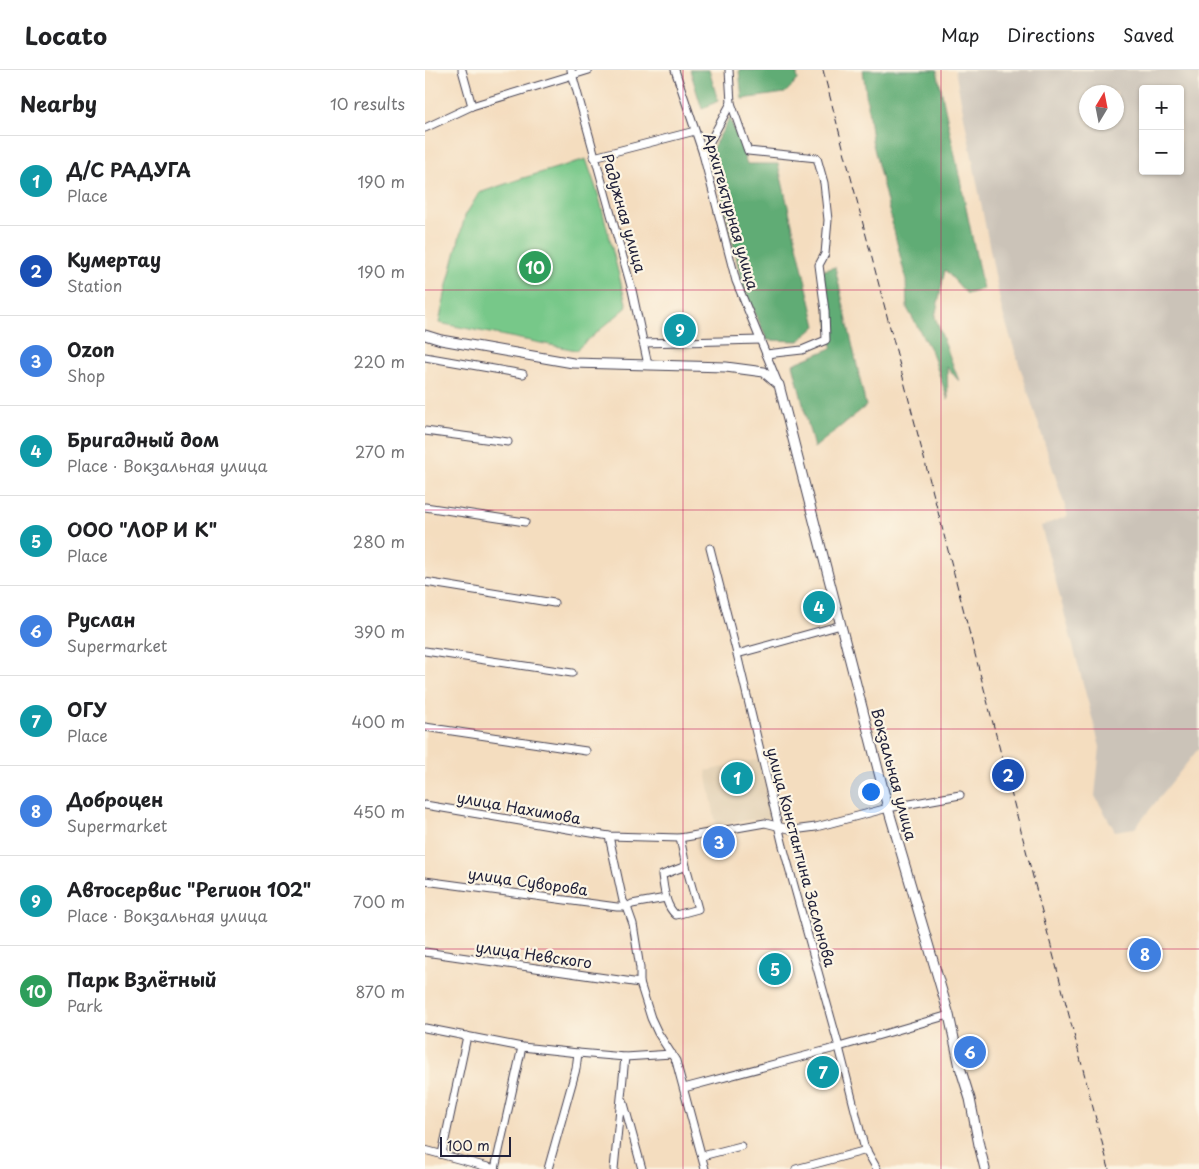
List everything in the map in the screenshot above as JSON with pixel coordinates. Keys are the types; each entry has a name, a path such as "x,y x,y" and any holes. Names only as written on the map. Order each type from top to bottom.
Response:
{"main road":[{"path":"425,334 441,340 573,364 726,367 764,372 779,385"},
{"name":"Вокзальная улица","path":"779,385 889,808 949,1015 985,1169"}],"street":[{"path":"462,70 472,106"},
{"path":"425,128 472,106 572,73 589,70"},
{"name":"Архитектурная улица","path":"675,70 703,154 736,281 779,385"},
{"path":"729,70 731,103 748,151 817,158 824,183 828,220 827,237 825,254 819,265 825,311 826,340 802,350 766,354"},
{"name":"Радужная улица","path":"572,73 632,290 648,365"},
{"path":"703,154 731,103"},
{"path":"595,157 695,131"},
{"path":"643,343 761,340"},
{"path":"425,357 523,374"},
{"path":"425,431 508,442"},
{"path":"425,507 525,522"},
{"name":"улица Константина Заслонова","path":"710,548 783,846 839,1047 864,1146 877,1169"},
{"path":"425,582 554,602"},
{"path":"737,654 841,625"},
{"path":"425,651 572,673"},
{"path":"425,727 586,751"},
{"name":"улица Нахимова","path":"425,805 609,836 680,838 765,823 793,830 816,828 889,808 960,795"},
{"path":"609,836 623,901 633,924 638,948 640,983 651,1018 658,1033 677,1061 705,1169"},
{"path":"680,838 698,909 677,915 671,911 666,898 662,874 686,866"},
{"name":"улица Суворова","path":"425,881 607,906 627,907 632,904 666,898"},
{"name":"улица Невского","path":"425,952 640,983"},
{"path":"684,1088 839,1047 949,1015"},
{"path":"425,1028 522,1047 578,1053 625,1057 672,1054"},
{"path":"442,1154 467,1036"},
{"path":"425,1150 495,1169 522,1047"},
{"path":"548,1169 576,1069 578,1053"},
{"path":"614,1169 625,1057"},
{"path":"622,1097 642,1169"},
{"path":"702,1156 741,1146"},
{"path":"796,1169 867,1150"}],"shaded area":[{"path":"955,70 1199,70 1199,748 1135,828 1115,831 1095,796 1100,747 1041,526 1068,516 1002,311"},
{"path":"759,759 774,817 716,824 706,771"}],"green space":[{"path":"690,70 709,70 718,101 702,109"},
{"path":"739,70 796,70 798,80 785,93 742,99"},
{"path":"863,70 937,70 983,289 967,294 945,270 935,317 959,381 947,367 948,400 932,353 907,308 906,280 872,140"},
{"path":"730,118 747,164 778,164 816,326 799,341 767,340 742,283 712,149"},
{"path":"586,159 599,197 627,307 576,350 439,323 465,216 479,193"},
{"path":"835,267 866,406 814,448 793,364 832,348 821,271"}],"railway":[{"path":"823,70 1109,1169"}],"place":[{"name":"Парк Взлётный","path":"535,267"},
{"name":"Автосервис \"Регион 102\"","path":"680,330"},
{"name":"Бригадный дом","path":"819,607"},
{"name":"Кумертау","path":"1008,775"},
{"name":"Д/С РАДУГА","path":"737,778"},
{"name":"Ozon","path":"719,842"},
{"name":"Доброцен","path":"1145,954"},
{"name":"ООО \"ЛОР И К\"","path":"775,969"},
{"name":"Руслан","path":"970,1052"},
{"name":"ОГУ","path":"823,1072"}]}
